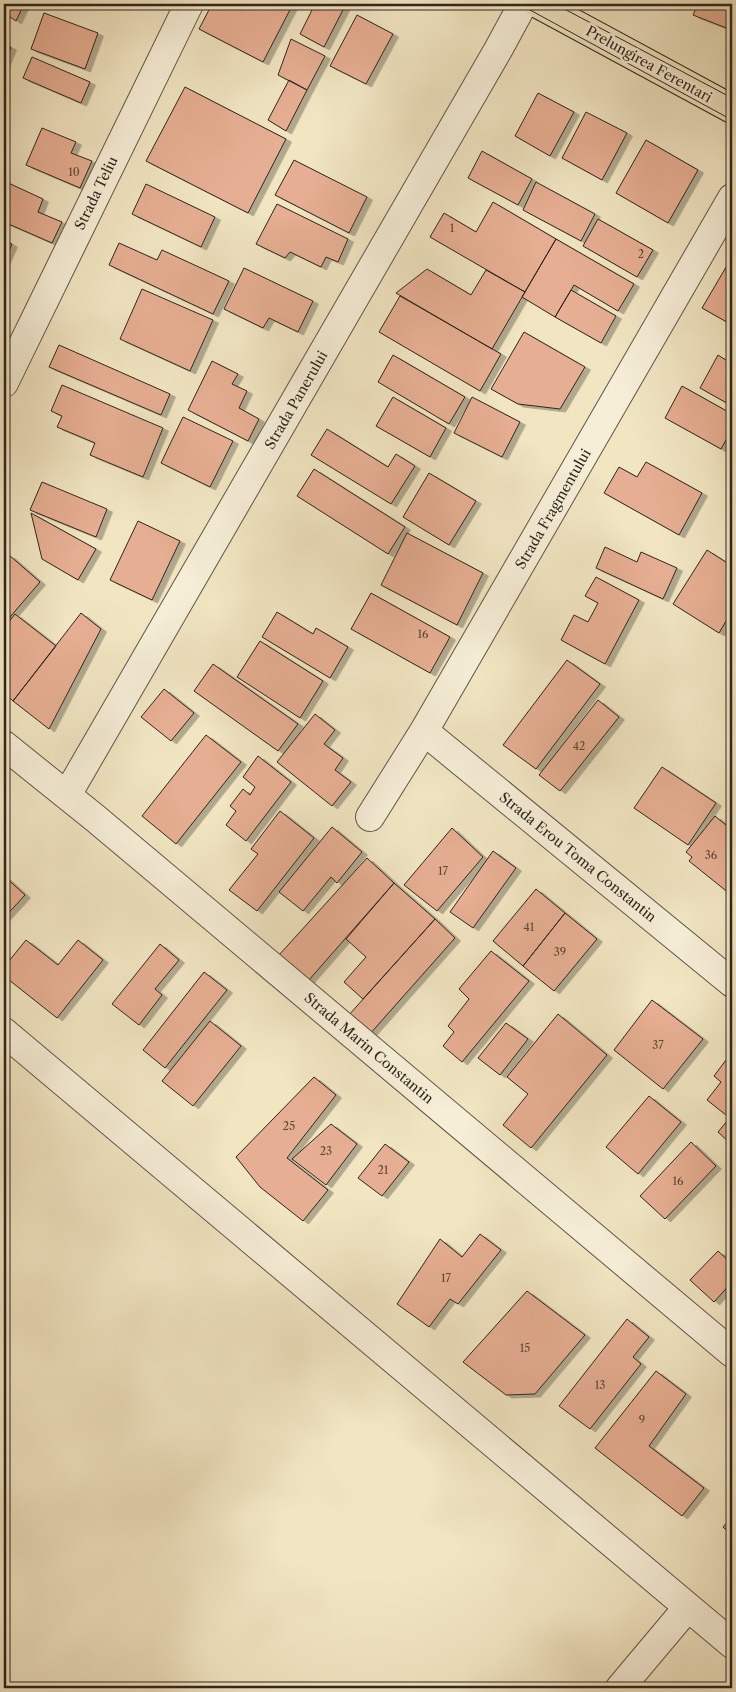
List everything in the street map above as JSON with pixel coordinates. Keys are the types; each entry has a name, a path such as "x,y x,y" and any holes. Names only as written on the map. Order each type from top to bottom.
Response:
{"main road":[{"name":"Prelungirea Ferentari","path":"538,4 732,109"}],"street":[{"name":"Strada Teliu","path":"4,383 189,4"},
{"name":"Strada Panerului","path":"67,795 523,4"},
{"name":"Strada Fragmentului","path":"370,817 424,731 732,198"},
{"name":"Strada Erou Toma Constantin","path":"424,731 732,983"},
{"name":"Strada Marin Constantin","path":"4,745 67,795 732,1353"},
{"path":"4,1032 732,1644"},
{"path":"620,1688 688,1607"}],"building":[{"path":"4,4 24,4 16,21 4,13"},
{"path":"212,4 293,4 263,62 199,29"},
{"path":"315,4 346,4 324,47 300,34"},
{"path":"698,4 732,4 732,21 729,29 693,15"},
{"path":"44,13 98,33 85,69 31,49"},
{"path":"357,15 393,34 366,84 330,66"},
{"path":"291,39 325,56 307,90 278,75"},
{"path":"4,44 11,47 4,64"},
{"path":"32,57 90,82 81,103 23,78"},
{"path":"289,80 307,90 286,131 268,120"},
{"path":"185,87 286,139 248,213 146,161"},
{"path":"538,93 574,112 550,156 515,136"},
{"path":"586,112 627,133 602,180 562,158"},
{"path":"42,128 76,142 71,153 92,161 80,188 26,165"},
{"path":"646,140 698,170 668,223 616,193"},
{"path":"482,151 532,179 518,205 468,178"},
{"path":"294,160 367,197 349,233 275,195"},
{"path":"4,181 43,199 38,212 62,222 52,243 4,222"},
{"path":"536,182 595,214 581,241 523,210"},
{"path":"146,184 215,217 201,247 132,214"},
{"path":"493,202 556,239 525,292 430,237 444,213 476,232"},
{"path":"277,204 348,239 338,262 326,257 321,267 290,252 285,258 256,244"},
{"path":"598,219 653,250 637,277 583,246"},
{"path":"556,239 634,284 618,311 574,285 555,317 522,297"},
{"path":"4,240 12,244 4,262"},
{"path":"119,243 157,260 162,250 229,281 213,314 109,265"},
{"path":"732,257 732,325 702,308"},
{"path":"244,268 313,301 298,332 269,318 263,328 224,309"},
{"path":"427,269 471,295 486,270 525,292 492,349 396,293"},
{"path":"142,289 213,320 190,371 120,339"},
{"path":"571,290 616,316 601,343 555,317"},
{"path":"400,296 501,354 480,391 379,332"},
{"path":"524,332 585,367 560,409 518,404 491,389"},
{"path":"59,345 170,394 161,415 49,367"},
{"path":"393,355 465,397 449,424 378,382"},
{"path":"718,355 732,364 732,406 700,388"},
{"path":"212,361 238,374 232,384 247,391 239,408 259,419 248,441 188,410"},
{"path":"62,385 163,428 143,477 90,455 95,443 57,427 62,416 51,411"},
{"path":"682,386 732,414 732,429 721,449 665,418"},
{"path":"393,397 446,428 430,457 376,426"},
{"path":"472,397 520,422 502,457 454,433"},
{"path":"183,417 233,441 210,487 161,463"},
{"path":"327,429 388,467 396,454 415,466 391,504 311,455"},
{"path":"646,462 702,493 679,535 604,493 619,467 637,477"},
{"path":"314,469 405,527 388,554 297,496"},
{"path":"429,473 476,501 449,545 403,517"},
{"path":"42,482 107,509 96,537 30,510"},
{"path":"31,513 96,549 78,580 42,559"},
{"path":"138,521 180,541 152,600 110,580"},
{"path":"407,533 483,573 457,625 381,585"},
{"path":"605,547 637,562 641,552 677,568 663,599 596,568"},
{"path":"707,550 732,566 732,611 719,633 673,604"},
{"path":"9,555 40,582 4,624 4,563"},
{"path":"596,577 639,600 605,664 561,640 574,615 588,622 598,603 585,596"},
{"path":"371,593 450,637 430,673 351,629"},
{"path":"277,612 313,634 316,628 348,647 330,678 262,637"},
{"path":"81,613 101,629 49,729 13,701"},
{"path":"15,614 56,646 13,701 4,693 4,661 6,658 4,656 4,628"},
{"path":"260,641 323,681 300,718 237,677"},
{"path":"567,660 600,684 536,769 503,745"},
{"path":"213,664 298,724 278,751 194,691"},
{"path":"164,689 194,713 171,741 141,717"},
{"path":"598,700 619,717 560,791 539,775"},
{"path":"315,714 335,730 324,744 343,758 335,770 351,782 332,806 277,762"},
{"path":"206,735 241,762 176,844 142,816"},
{"path":"258,756 291,782 246,841 226,825 236,811 230,806 243,789 250,795 255,787 243,777"},
{"path":"662,767 716,803 688,845 634,808"},
{"path":"280,811 314,838 257,911 229,890 258,854 251,849"},
{"path":"715,816 732,830 732,890 730,894 689,861 692,857 686,852"},
{"path":"332,827 362,852 337,883 331,877 303,911 279,892"},
{"path":"452,828 483,857 437,911 404,885"},
{"path":"493,851 516,868 473,928 450,912"},
{"path":"367,858 394,883 308,981 279,955"},
{"path":"4,876 25,895 4,918"},
{"path":"394,883 435,919 363,999 344,982 366,957 346,939"},
{"path":"536,889 565,913 523,966 493,941"},
{"path":"565,913 597,939 554,991 523,966"},
{"path":"435,919 455,938 369,1035 348,1016"},
{"path":"26,940 58,965 78,940 103,960 57,1018 4,976 4,967"},
{"path":"160,944 179,960 155,989 162,995 139,1025 112,1004"},
{"path":"491,951 529,981 462,1062 443,1046 454,1032 448,1026 469,999 459,989"},
{"path":"204,972 227,990 165,1068 143,1050"},
{"path":"652,1000 703,1039 663,1089 614,1050"},
{"path":"558,1014 607,1055 531,1148 503,1125 528,1094 507,1077"},
{"path":"210,1021 241,1046 193,1106 162,1081"},
{"path":"506,1023 528,1039 500,1075 478,1058"},
{"path":"726,1060 732,1065 732,1107 726,1115 707,1100 721,1082 714,1076"},
{"path":"314,1077 336,1095 287,1158 328,1190 303,1221 260,1187 236,1157"},
{"path":"649,1096 681,1122 638,1174 606,1147"},
{"path":"732,1115 732,1145 718,1132"},
{"path":"331,1124 357,1144 326,1185 292,1159"},
{"path":"691,1142 716,1166 665,1219 640,1196"},
{"path":"385,1144 409,1162 382,1196 358,1178"},
{"path":"480,1234 501,1250 458,1304 450,1299 429,1327 397,1304 440,1239 462,1257"},
{"path":"718,1251 732,1264 732,1282 714,1302 690,1280"},
{"path":"527,1291 585,1335 535,1394 506,1395 463,1362"},
{"path":"627,1319 649,1337 633,1357 641,1364 590,1429 559,1406"},
{"path":"656,1371 686,1394 649,1446 704,1488 682,1516 595,1448"},
{"path":"732,1517 732,1535 723,1527"}],"tram line":[{"path":"519,4 732,120"},
{"path":"555,4 732,98"}]}
